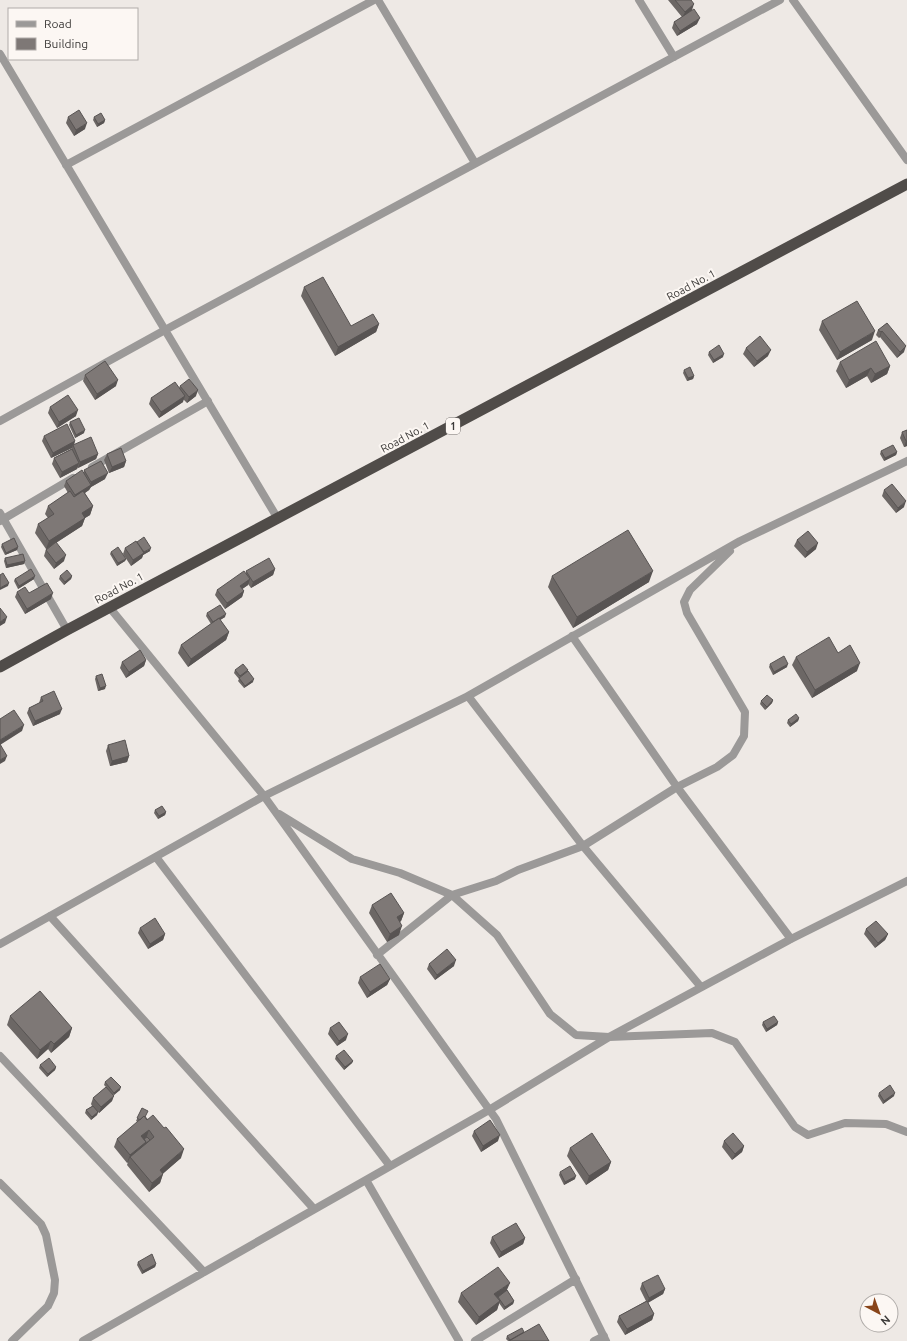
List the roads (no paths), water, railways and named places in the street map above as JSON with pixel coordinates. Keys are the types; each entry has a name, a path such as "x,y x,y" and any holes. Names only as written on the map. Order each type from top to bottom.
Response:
{"highway":[{"name":"Road No. 1","path":"0,667 907,184"}],"street":[{"path":"66,165 374,0"},
{"path":"378,0 475,163"},
{"path":"640,0 674,57"},
{"path":"0,421 165,330 780,0"},
{"path":"793,0 907,160"},
{"path":"0,54 278,519"},
{"path":"67,630 1,518 208,401"},
{"path":"0,944 264,796 468,696 740,541 907,460"},
{"path":"377,955 452,895 496,880 518,870 583,846 677,787 717,767 733,755 744,736 745,712 687,613 684,602 690,590 740,541"},
{"path":"110,608 264,796 496,1119 605,1338 594,1341"},
{"path":"572,636 677,787 791,940"},
{"path":"468,696 583,846 701,987"},
{"path":"275,812 352,859 400,873 452,895 497,935 550,1014 576,1035 609,1037 712,1032 735,1042 795,1127 808,1135 845,1123 886,1124 907,1132"},
{"path":"156,857 390,1166"},
{"path":"83,1341 489,1110 609,1037 791,940 907,882"},
{"path":"50,916 314,1209"},
{"path":"0,1056 204,1272"},
{"path":"366,1180 459,1341"},
{"path":"0,1183 41,1224 46,1235 55,1280 54,1293 48,1306 12,1341"},
{"path":"475,1341 576,1279"}]}
